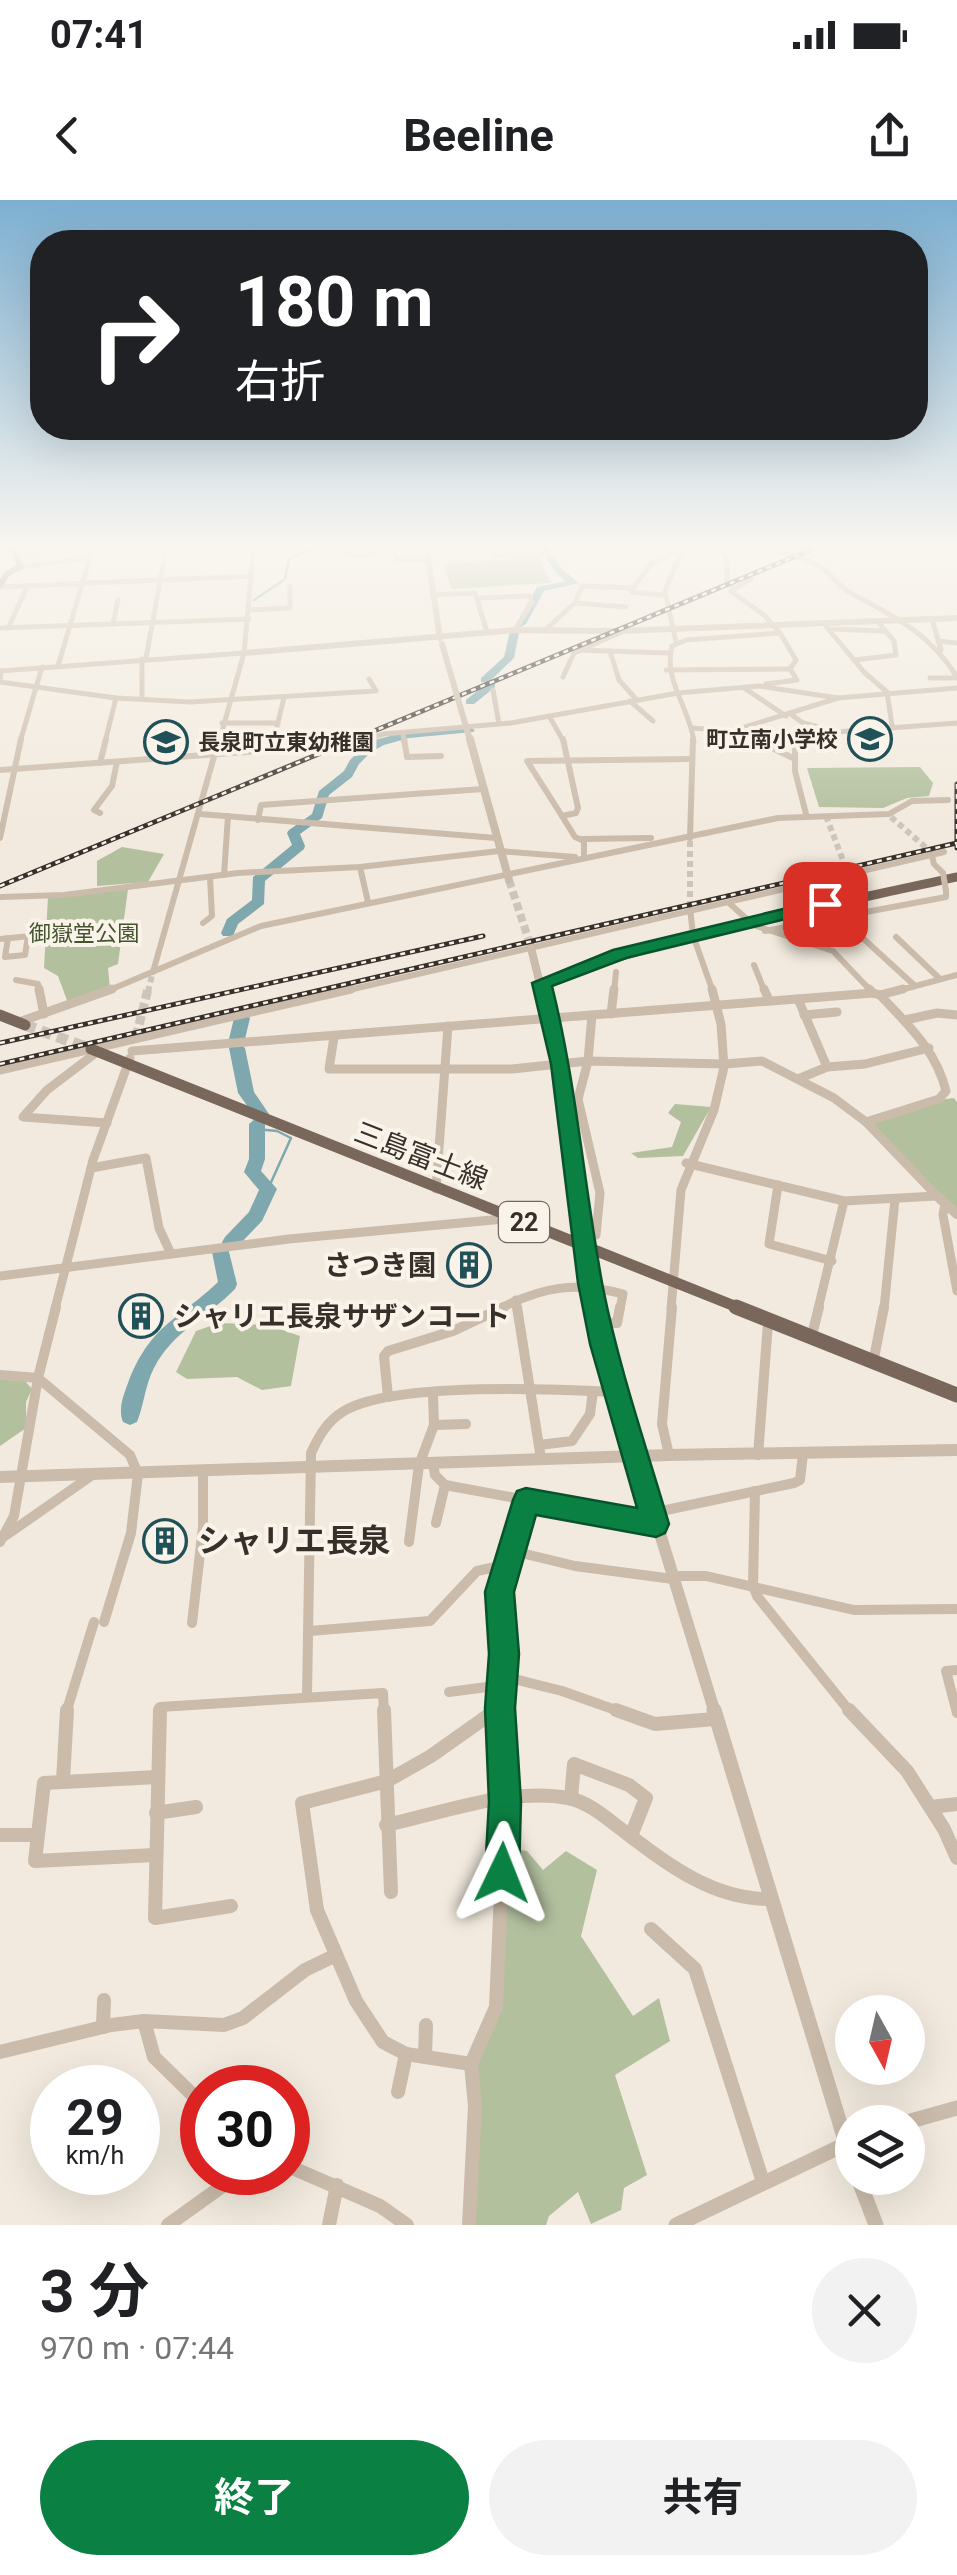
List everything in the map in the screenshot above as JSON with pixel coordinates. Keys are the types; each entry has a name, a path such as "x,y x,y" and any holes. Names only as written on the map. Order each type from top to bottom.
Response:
{"main road":[{"path":"542,983 694,938 834,912 957,880"},
{"path":"757,926 957,880"},
{"path":"0,1015 22,1024"},
{"name":"三島富士線","path":"94,1051 436,1189 586,1242 768,1323 957,1395"}],"street":[{"path":"58,666 67,638"},
{"path":"142,698 148,638"},
{"path":"153,973 246,638"},
{"path":"368,679 376,691 230,700 116,698 0,682 0,671 449,638"},
{"path":"563,677 574,653 606,638"},
{"path":"675,638 666,670 692,728 690,838"},
{"path":"676,642 722,638"},
{"path":"666,670 747,672 790,668 796,660 784,638"},
{"path":"836,638 890,696 892,725"},
{"path":"854,660 896,655 892,638"},
{"path":"923,638 942,653"},
{"path":"937,638 957,678"},
{"path":"440,640 508,877"},
{"path":"580,650 668,654"},
{"path":"610,651 619,680 654,721"},
{"path":"0,838 12,770 42,667"},
{"path":"0,770 353,743 374,736 499,724 678,693 797,680 790,668"},
{"path":"930,678 957,678"},
{"path":"759,686 838,698 957,688"},
{"path":"744,688 803,723 829,730"},
{"path":"494,690 499,724"},
{"path":"100,763 116,698"},
{"path":"271,750 284,698"},
{"path":"692,728 732,731 838,698"},
{"path":"244,723 252,699"},
{"path":"549,716 566,745 578,812 562,816"},
{"path":"222,723 278,723"},
{"path":"806,814 794,771 795,734 957,723"},
{"path":"403,736 407,757 440,756"},
{"path":"772,748 795,759"},
{"path":"692,759 528,762 573,835 582,839 690,838 806,814 890,816 912,801 948,800"},
{"path":"100,813 94,810 94,804 112,786 116,762"},
{"path":"258,820 262,806 270,804 482,789"},
{"path":"200,814 496,838"},
{"path":"224,874 228,816"},
{"path":"582,839 584,858"},
{"path":"22,1024 153,973 250,929 368,902 508,877 668,839"},
{"path":"0,897 57,895 224,874 360,868 499,851 584,858"},
{"path":"0,1070 944,852"},
{"path":"834,912 946,897 943,873 934,864 932,853"},
{"path":"360,868 368,902"},
{"path":"203,923 212,916 210,877"},
{"path":"729,903 757,926 833,951 929,1048 943,1073 946,1091 939,1099 866,1122"},
{"path":"669,1455 662,1424 672,1282 686,1163 714,1109 724,1064 719,1005 694,938 690,909"},
{"path":"834,912 914,984"},
{"path":"28,936 25,955 5,957 4,938 28,936 41,935"},
{"path":"896,937 940,979"},
{"path":"531,947 561,1064 590,1283 615,1392 837,2105"},
{"path":"754,965 769,1000"},
{"path":"611,1014 616,972"},
{"path":"132,1052 876,994 957,975"},
{"path":"16,980 38,984 44,1014"},
{"path":"798,999 827,1067"},
{"path":"804,1014 838,1012"},
{"path":"905,1020 937,1012 957,1015"},
{"path":"586,1242 600,1230 600,1193 578,1099 588,1061 592,1015"},
{"path":"436,1189 448,1026"},
{"path":"334,1037 328,1069 512,1070 588,1061 769,1062 834,1098 866,1122 957,1214"},
{"path":"2,1540 14,1516 38,1378 91,1168 129,1067 135,1038"},
{"path":"798,1080 827,1067 865,1064 929,1048"},
{"path":"94,1051 22,1117 107,1123"},
{"path":"943,1073 957,1073"},
{"path":"91,1168 146,1158 159,1228 171,1254"},
{"path":"686,1163 844,1201 941,1199"},
{"path":"778,1186 769,1244 832,1260"},
{"path":"941,1199 957,1291"},
{"path":"873,1364 882,1328 895,1200"},
{"path":"811,1339 844,1201"},
{"path":"0,1276 514,1218"},
{"path":"388,1397 384,1356 388,1351 460,1328 544,1286 590,1283 624,1296 617,1323 598,1323"},
{"path":"516,1300 542,1459"},
{"path":"758,1455 768,1323"},
{"path":"0,1375 38,1378 130,1455 138,1474 131,1533 66,1713 63,1781"},
{"path":"308,1696 311,1453 326,1421 370,1400 388,1397 532,1388 615,1392"},
{"path":"539,1444 572,1441 590,1414 593,1391"},
{"path":"409,1542 434,1425 433,1394"},
{"path":"434,1425 466,1424"},
{"path":"0,1477 669,1455 957,1450"},
{"path":"426,1464 445,1485 654,1519 800,1480 803,1454"},
{"path":"192,1623 203,1527 203,1472"},
{"path":"2,1540 92,1475"},
{"path":"436,1524 445,1485"},
{"path":"755,1491 752,1586 854,1717 907,1771 957,1858"},
{"path":"468,2225 476,2106 470,2064 496,2007 505,1802 499,1592 526,1500"},
{"path":"512,1550 575,1566 672,1578 706,1576 854,1610 957,1609"},
{"path":"310,1631 430,1621 478,1571 505,1564"},
{"path":"957,1670 946,1671 957,1713"},
{"path":"449,1692 502,1681 562,1691 656,1724 715,1719"},
{"path":"231,1906 155,1918 160,1707 383,1693 391,1892"},
{"path":"470,2064 406,2054 383,2042 356,2001 317,1910 302,1802 385,1781 444,1749 500,1708"},
{"path":"571,1798 574,1764 629,1785 646,1798 631,1836"},
{"path":"156,1855 34,1861 44,1782 157,1776"},
{"path":"386,1825 543,1795 571,1798 669,1862 736,1898 771,1900"},
{"path":"930,1807 957,1804"},
{"path":"156,1813 196,1807"},
{"path":"0,1835 38,1835"},
{"path":"651,1929 696,1970 763,2182"},
{"path":"0,2052 144,2021 224,2026 243,2018 305,1970 336,1955"},
{"path":"103,2027 104,2000"},
{"path":"144,2021 154,2057 180,2082"},
{"path":"424,2057 426,2025"},
{"path":"398,2092 406,2054"},
{"path":"925,2117 957,2108"},
{"path":"676,2225 835,2149"},
{"path":"310,2175 380,2206 408,2225"},
{"path":"329,2225 337,2185"},
{"path":"168,2225 210,2195"},
{"path":"865,2195 876,2225"}],"green space":[{"path":"920,767 933,783 929,796 907,798 883,808 819,807 807,768"},
{"path":"122,847 164,854 148,882 97,886 97,861"},
{"name":"御嶽堂公園","path":"128,889 118,964 108,968 110,989 68,1003 58,976 44,968 48,897"},
{"path":"954,1098 957,1211 872,1124 931,1101"},
{"path":"675,1104 711,1107 683,1156 638,1158 631,1153 672,1147 681,1122 668,1113"},
{"path":"219,1323 268,1325 300,1336 291,1386 262,1390 237,1377 187,1379 176,1372 196,1331"},
{"path":"0,1378 25,1381 32,1389 26,1402 26,1428 0,1446"},
{"path":"503,1848 527,1851 543,1870 566,1851 597,1870 581,1936 633,2016 659,1998 670,2041 615,2075 647,2175 624,2188 621,2210 591,2224 578,2192 549,2216 546,2225 466,2225 476,2066 500,2004"}],"waterway":[{"path":"485,680 509,658 513,638"},
{"path":"470,702 491,685"},
{"path":"228,933 232,922 259,901 258,880 299,846 293,833 318,815 323,794 348,774 367,750 409,734 469,730"},
{"path":"237,1039 242,1018"},
{"path":"237,1048 246,1093 261,1114"},
{"path":"231,1242 256,1216 268,1189 252,1172 257,1159 257,1124"},
{"path":"256,1129 277,1131 291,1138 268,1189"},
{"path":"130,1416 139,1378 159,1343 228,1284 221,1252"}],"tunnel":[{"path":"826,816 847,871"},
{"path":"891,817 931,852"},
{"path":"690,841 690,906"},
{"path":"509,880 530,944"},
{"path":"148,992 152,975"},
{"path":"136,1037 148,989"},
{"path":"25,1025 91,1049"}],"railway":[{"path":"0,886 597,638"},
{"path":"957,784 957,843"},
{"path":"0,1064 957,843"},
{"path":"957,843 957,848"},
{"path":"0,1043 483,936"}],"place":[{"name":"町立南小学校","path":"870,739"},
{"name":"長泉町立東幼稚園","path":"166,742"},
{"name":"さつき園","path":"469,1265"},
{"name":"シャリエ長泉サザンコート","path":"141,1316"},
{"name":"シャリエ長泉","path":"165,1541"}],"route":[{"path":"502,1873 505,1802 500,1708 504,1654 499,1592 526,1500 656,1524 602,1344 590,1283 561,1064 542,983 620,954 825,904"}]}
